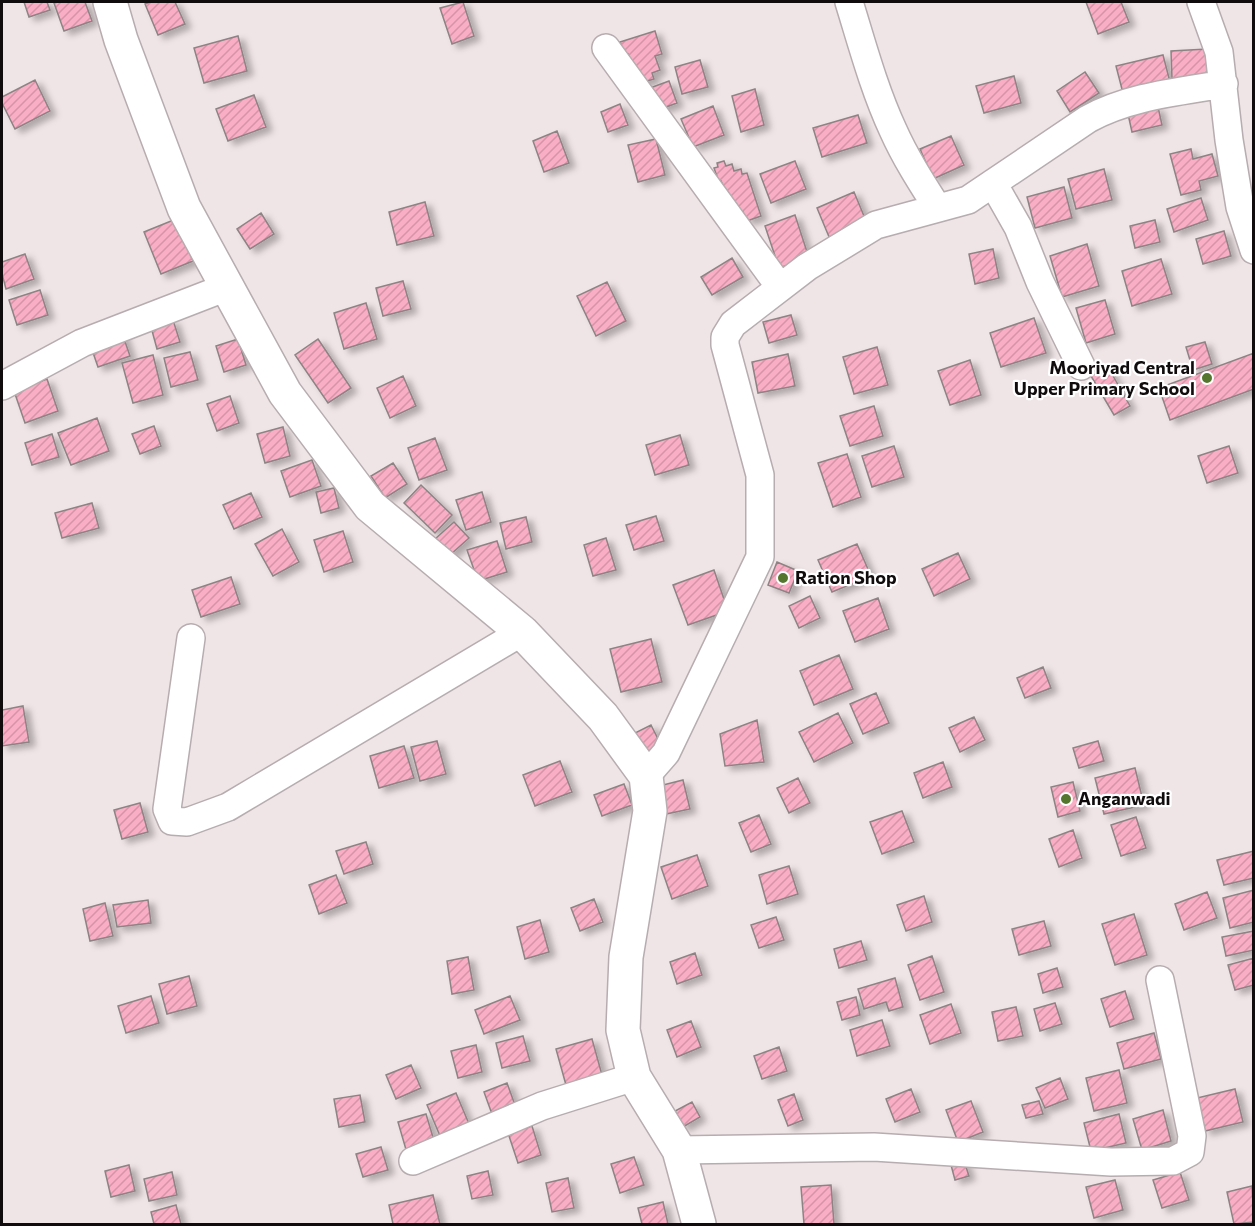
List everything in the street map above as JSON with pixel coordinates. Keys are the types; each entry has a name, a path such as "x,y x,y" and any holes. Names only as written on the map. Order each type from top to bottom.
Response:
{"main road":[{"path":"110,2 121,40 184,208 285,393 370,506 522,632 603,717 646,776 650,811 626,957 623,1030 634,1077 679,1150 699,1224"}],"street":[{"path":"849,2 892,129 915,173 937,207"},
{"path":"1201,2 1219,52 1229,140 1240,207 1254,249"},
{"path":"606,48 780,287"},
{"path":"646,776 666,753 760,557 760,474 725,345 725,337 733,324 807,267 876,225 968,200 1088,119 1107,109 1131,100 1224,84"},
{"path":"993,183 1018,227 1040,282 1081,366"},
{"path":"2,386 82,343 227,287"},
{"path":"191,638 167,809 172,821 187,822 228,807 522,632"},
{"path":"679,1150 874,1147 1111,1162 1173,1161 1190,1152 1192,1136 1160,980"},
{"path":"413,1161 542,1106 634,1077"}],"building":[{"path":"24,2 47,2 50,10 29,17"},
{"path":"85,2 92,21 64,31 54,3"},
{"path":"175,2 185,24 158,35 145,4"},
{"path":"463,2 474,36 452,44 440,8"},
{"path":"1086,2 1121,2 1129,22 1098,34"},
{"path":"655,31 662,54 655,56 660,70 652,73 654,79 641,83 635,77 628,54 625,56 620,42"},
{"path":"238,36 247,71 204,83 194,48"},
{"path":"1207,49 1208,79 1172,79 1171,51"},
{"path":"1163,55 1170,82 1123,93 1116,66"},
{"path":"700,60 708,87 682,94 675,67"},
{"path":"1085,72 1099,93 1070,112 1057,91"},
{"path":"1014,76 1021,103 984,113 976,86"},
{"path":"35,80 50,111 15,129 2,103 2,97"},
{"path":"669,81 677,103 658,110 650,88"},
{"path":"755,89 764,125 741,132 732,96"},
{"path":"254,95 266,127 228,141 216,109"},
{"path":"620,104 628,125 608,132 601,112"},
{"path":"713,106 724,135 693,147 681,119"},
{"path":"1158,107 1162,125 1132,132 1128,114"},
{"path":"858,115 867,143 822,157 813,128"},
{"path":"557,131 569,163 544,172 533,141"},
{"path":"951,136 964,165 933,179 920,149"},
{"path":"656,139 665,175 638,182 628,145"},
{"path":"1191,149 1193,159 1212,154 1218,176 1199,181 1201,190 1181,195 1170,154"},
{"path":"724,161 726,166 732,164 734,171 741,169 742,174 747,173 761,216 747,221 743,212 737,214 714,168 718,167 717,163"},
{"path":"795,161 806,189 771,203 760,174"},
{"path":"1104,169 1112,200 1076,209 1068,179"},
{"path":"1064,187 1072,218 1035,228 1027,197"},
{"path":"854,192 869,228 832,244 817,208"},
{"path":"1201,198 1208,220 1174,232 1167,209"},
{"path":"425,202 434,236 397,245 389,212"},
{"path":"261,213 274,234 250,249 237,229"},
{"path":"795,215 809,258 779,268 765,226"},
{"path":"176,219 193,261 161,274 144,232"},
{"path":"1155,220 1160,242 1135,248 1130,226"},
{"path":"1224,231 1231,256 1203,264 1196,239"},
{"path":"1087,244 1099,286 1062,297 1050,256"},
{"path":"993,249 999,278 975,284 969,254"},
{"path":"25,254 34,279 6,289 2,262"},
{"path":"732,258 743,277 712,295 701,277"},
{"path":"1161,259 1172,294 1132,306 1122,271"},
{"path":"403,281 411,309 383,316 376,288"},
{"path":"607,282 626,321 596,336 577,296"},
{"path":"40,290 48,315 17,325 9,300"},
{"path":"1105,300 1115,334 1086,343 1076,308"},
{"path":"366,303 377,339 344,349 334,313"},
{"path":"791,315 797,335 769,343 763,322"},
{"path":"1034,318 1046,353 1001,367 990,333"},
{"path":"173,320 180,342 157,349 151,327"},
{"path":"122,333 130,356 98,367 90,344"},
{"path":"238,339 246,365 224,372 216,346"},
{"path":"318,339 351,388 328,403 295,355"},
{"path":"1205,342 1212,364 1193,370 1186,347"},
{"path":"877,347 888,385 854,394 843,357"},
{"path":"190,352 198,380 171,387 164,358"},
{"path":"1254,353 1254,389 1170,420 1159,388"},
{"path":"788,354 795,386 758,393 752,362"},
{"path":"153,355 163,395 133,403 122,363"},
{"path":"970,360 981,395 950,405 938,371"},
{"path":"1108,367 1130,406 1114,415 1091,376"},
{"path":"403,376 416,406 390,418 377,388"},
{"path":"47,379 58,411 25,423 14,391"},
{"path":"230,396 239,423 217,431 207,404"},
{"path":"874,406 883,436 850,446 840,416"},
{"path":"97,418 109,451 71,465 58,433"},
{"path":"154,426 161,446 140,454 132,434"},
{"path":"283,427 290,456 265,463 257,434"},
{"path":"52,434 59,457 32,465 25,443"},
{"path":"680,435 689,465 655,475 646,445"},
{"path":"435,438 447,470 419,480 408,448"},
{"path":"894,446 904,477 872,487 862,456"},
{"path":"1229,446 1238,473 1207,483 1198,456"},
{"path":"847,454 861,497 833,507 818,463"},
{"path":"312,460 321,486 290,497 281,471"},
{"path":"393,463 407,484 385,498 371,476"},
{"path":"421,485 452,515 435,533 404,503"},
{"path":"334,488 339,508 321,513 316,492"},
{"path":"482,492 491,522 466,530 456,500"},
{"path":"251,493 262,517 234,529 223,505"},
{"path":"92,503 99,528 62,538 55,513"},
{"path":"656,516 664,541 634,550 626,525"},
{"path":"526,517 532,542 506,549 500,523"},
{"path":"454,522 469,538 450,555 435,539"},
{"path":"282,529 299,562 273,576 255,544"},
{"path":"343,531 353,562 324,572 314,540"},
{"path":"606,538 616,570 593,576 584,545"},
{"path":"497,541 507,572 478,581 467,550"},
{"path":"857,544 871,576 832,592 818,560"},
{"path":"958,553 970,579 934,596 922,569"},
{"name":"Ration Shop","path":"777,562 798,571 789,593 768,585"},
{"path":"714,570 728,611 688,625 673,585"},
{"path":"231,577 240,604 201,617 192,590"},
{"path":"810,596 820,618 799,628 789,606"},
{"path":"878,598 889,629 855,642 843,611"},
{"path":"651,639 662,682 621,692 610,649"},
{"path":"839,655 853,689 814,705 800,671"},
{"path":"1043,667 1051,688 1025,698 1017,678"},
{"path":"876,693 889,723 863,734 850,704"},
{"path":"23,706 29,742 2,746 2,710"},
{"path":"838,713 853,743 814,762 799,732"},
{"path":"974,717 985,740 960,752 949,728"},
{"path":"757,720 764,762 725,766 720,734"},
{"path":"651,725 663,749 642,759 631,735"},
{"path":"437,741 446,774 420,781 411,747"},
{"path":"1098,741 1104,761 1079,768 1073,748"},
{"path":"404,746 414,778 379,788 370,756"},
{"path":"560,761 572,792 535,806 523,775"},
{"path":"943,762 952,787 923,798 914,773"},
{"path":"1135,768 1144,805 1104,814 1095,778"},
{"path":"798,778 810,803 789,813 777,788"},
{"path":"683,780 690,809 666,814 659,786"},
{"name":"Anganwadi","path":"1073,782 1080,811 1058,817 1051,787"},
{"path":"624,784 632,805 602,816 594,795"},
{"path":"140,803 148,832 122,839 114,810"},
{"path":"902,811 914,842 882,854 870,822"},
{"path":"759,815 771,844 751,852 739,823"},
{"path":"1136,817 1146,848 1121,856 1111,825"},
{"path":"1073,830 1082,858 1059,867 1049,839"},
{"path":"366,842 373,864 344,874 336,851"},
{"path":"1254,851 1254,878 1224,885 1217,860"},
{"path":"697,855 708,886 672,899 661,867"},
{"path":"789,866 798,894 767,904 759,875"},
{"path":"336,875 347,903 319,914 309,885"},
{"path":"1254,890 1254,922 1230,928 1223,898"},
{"path":"1207,892 1217,918 1184,930 1175,904"},
{"path":"924,896 932,922 906,931 897,905"},
{"path":"594,899 603,922 580,931 571,908"},
{"path":"148,900 151,923 117,927 113,905"},
{"path":"105,903 113,936 90,941 83,909"},
{"path":"1134,914 1147,955 1115,965 1102,924"},
{"path":"776,917 784,940 759,948 751,925"},
{"path":"540,920 549,952 525,959 517,927"},
{"path":"1044,921 1051,946 1019,955 1012,929"},
{"path":"1254,931 1254,950 1226,956 1222,937"},
{"path":"861,941 867,960 839,968 834,949"},
{"path":"695,953 702,975 677,984 670,962"},
{"path":"932,956 944,992 920,1000 908,965"},
{"path":"468,957 474,990 452,994 447,961"},
{"path":"1254,958 1254,985 1235,990 1228,965"},
{"path":"1057,968 1063,987 1043,993 1038,974"},
{"path":"189,976 197,1006 167,1014 159,984"},
{"path":"895,978 903,1007 889,1011 886,1002 864,1009 858,989"},
{"path":"1125,991 1134,1019 1110,1027 1101,999"},
{"path":"151,996 159,1023 126,1033 118,1006"},
{"path":"510,996 520,1020 484,1034 475,1010"},
{"path":"856,997 860,1015 842,1020 837,1002"},
{"path":"1055,1003 1062,1024 1040,1031 1034,1009"},
{"path":"951,1004 961,1033 930,1044 920,1015"},
{"path":"1016,1007 1023,1036 998,1041 992,1012"},
{"path":"882,1020 890,1046 857,1056 850,1030"},
{"path":"691,1021 701,1047 677,1057 667,1030"},
{"path":"1154,1033 1161,1059 1124,1069 1117,1043"},
{"path":"523,1036 530,1061 502,1068 496,1043"},
{"path":"592,1039 602,1075 566,1085 556,1049"},
{"path":"476,1045 482,1072 458,1078 451,1051"},
{"path":"779,1047 787,1071 762,1079 754,1056"},
{"path":"411,1065 421,1088 396,1099 386,1075"},
{"path":"1119,1070 1127,1103 1094,1111 1086,1078"},
{"path":"1060,1078 1068,1099 1045,1108 1036,1088"},
{"path":"507,1083 515,1105 492,1114 484,1092"},
{"path":"911,1089 920,1112 895,1122 886,1099"},
{"path":"1235,1089 1243,1122 1205,1131 1197,1098"},
{"path":"456,1093 472,1131 443,1143 427,1105"},
{"path":"794,1094 803,1120 788,1126 778,1100"},
{"path":"360,1095 365,1122 339,1127 334,1099"},
{"path":"971,1101 983,1132 958,1142 946,1110"},
{"path":"1039,1101 1043,1114 1026,1118 1022,1105"},
{"path":"692,1102 700,1117 683,1127 675,1111"},
{"path":"1163,1110 1171,1141 1142,1150 1133,1119"},
{"path":"426,1114 435,1144 407,1153 398,1122"},
{"path":"1119,1114 1126,1143 1091,1151 1084,1123"},
{"path":"532,1126 541,1155 518,1163 508,1133"},
{"path":"381,1147 388,1170 363,1177 356,1154"},
{"path":"634,1157 644,1185 620,1193 611,1164"},
{"path":"964,1161 969,1176 955,1180 951,1165"},
{"path":"129,1165 135,1191 111,1197 105,1171"},
{"path":"488,1171 493,1195 472,1199 467,1176"},
{"path":"172,1172 177,1195 149,1201 144,1179"},
{"path":"1180,1172 1189,1200 1162,1208 1153,1180"},
{"path":"568,1178 574,1208 552,1212 546,1183"},
{"path":"1115,1180 1123,1210 1094,1218 1086,1187"},
{"path":"831,1185 834,1224 804,1224 801,1187"},
{"path":"1252,1186 1254,1222 1234,1224 1227,1192"},
{"path":"433,1195 440,1224 393,1224 389,1205"},
{"path":"663,1202 668,1224 642,1224 638,1208"},
{"path":"176,1205 181,1224 154,1224 151,1212"}],"place":[{"name":"Mooriyad Central Upper Primary School","path":"1207,378"},
{"name":"Ration Shop","path":"783,578"},
{"name":"Anganwadi","path":"1066,799"}]}
